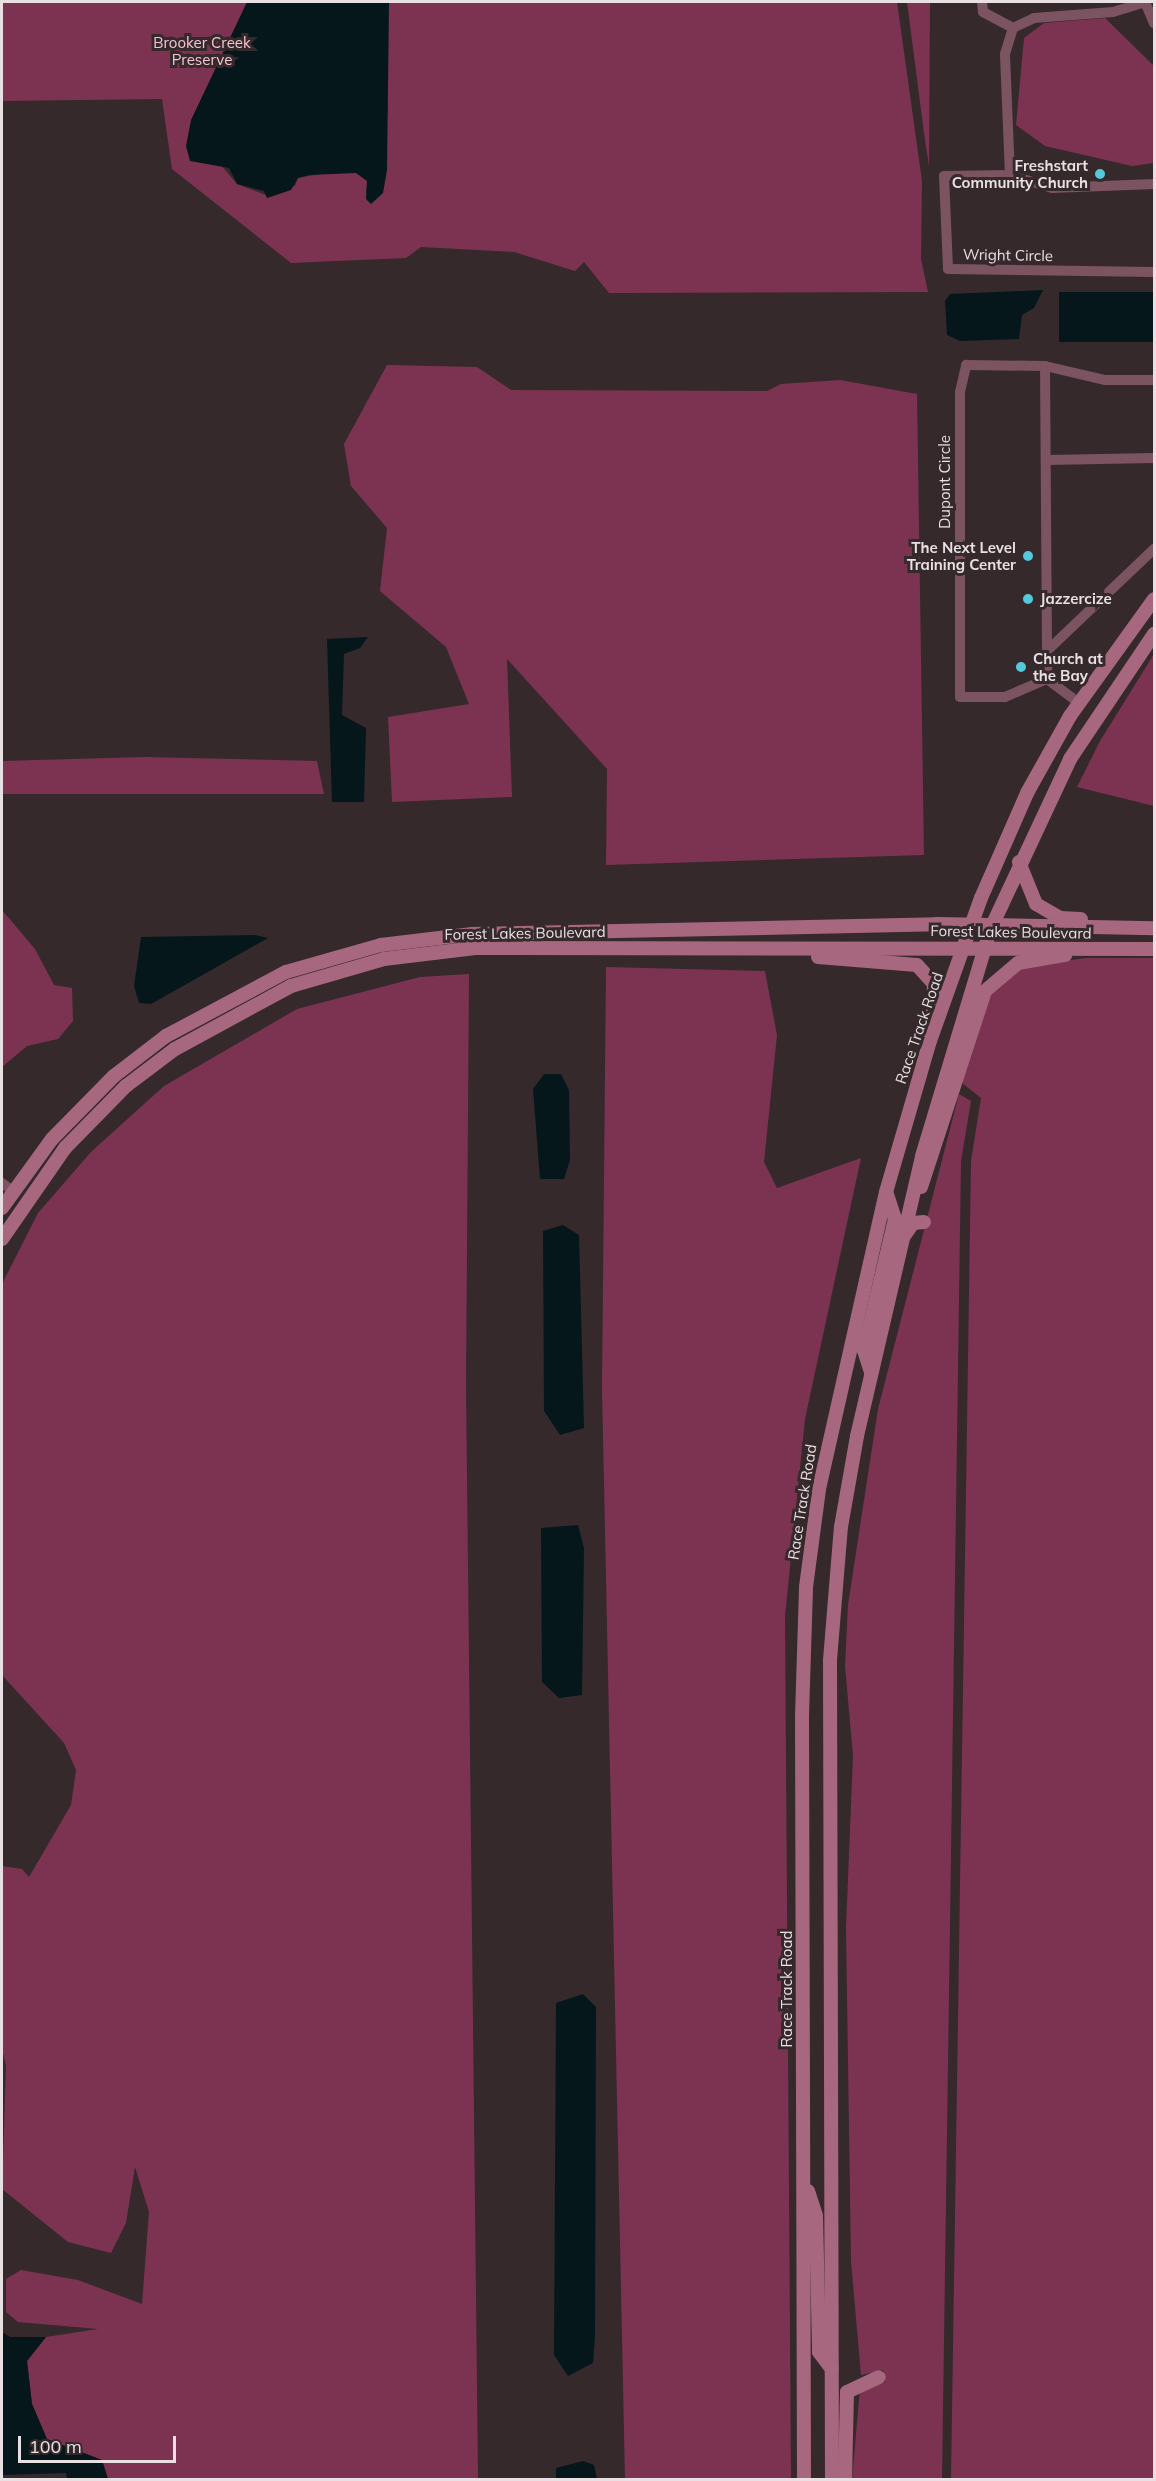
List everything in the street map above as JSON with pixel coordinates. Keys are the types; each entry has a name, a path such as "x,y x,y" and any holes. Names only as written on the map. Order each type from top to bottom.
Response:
{"main road":[{"name":"Race Track Road","path":"804,2480 806,1587 841,1375 886,1192 930,1041 971,926 1027,793 1079,703 1155,599"},
{"path":"832,2480 830,1660 841,1527 871,1372 912,1198 991,928 1019,862 1086,733 1155,634"},
{"path":"1019,862 1029,896 1053,916 1155,926"},
{"name":"Forest Lakes Boulevard","path":"2,1208 7,1187 85,1104 165,1036 242,993 330,958 472,934 971,926 991,928 1155,926"},
{"name":"Forest Lakes Boulevard","path":"2,1239 41,1179 94,1116 175,1049 246,1007 291,986 384,959 475,948 964,947 987,945 1080,950 1154,950"},
{"path":"631,948 653,954 909,962 934,984 930,1041"},
{"path":"912,1198 929,1169 989,985 1018,963 1080,950"},
{"path":"871,1372 864,1350 895,1219 886,1192"},
{"path":"902,1240 914,1223 924,1222"},
{"path":"804,2178 816,2216 819,2352 831,2369"},
{"path":"845,2480 847,2392 879,2377"}],"street":[{"path":"982,2 983,12 1013,28"},
{"path":"1010,174 1005,54 1013,28 1034,18 1113,12 1145,2 1155,23"},
{"name":"Wright Circle","path":"1155,184 1052,188 1010,174 944,176 948,269 1155,272"},
{"name":"Dupont Circle","path":"1047,679 1005,697 960,697 960,392 966,365 1045,366 1105,380 1155,380"},
{"path":"1045,366 1050,648 1047,679 1079,703"},
{"path":"1047,460 1155,458"},
{"path":"1050,648 1155,549"}],"green space":[{"name":"Brooker Creek Preserve","path":"2,2 897,2 922,181 921,259 928,292 609,293 584,262 575,271 514,252 421,247 406,258 291,263 172,169 162,99 2,101","holes":["388,101 383,193 366,192 368,181 356,173 325,173 298,178 295,186 266,195 237,184 221,165"]},
{"path":"907,2 930,2 929,166 924,133"},
{"path":"1105,18 1154,66 1154,163 1132,166 1045,146 1016,125 1024,38 1044,23"},
{"path":"387,365 477,367 511,390 767,391 781,384 840,380 917,394 924,855 606,865 607,769 507,659 512,797 392,802 388,717 469,704 446,647 380,591 387,528 351,486 344,444"},
{"path":"1154,654 1154,806 1077,787 1100,741"},
{"path":"144,757 317,761 324,794 2,794 2,761"},
{"path":"2,910 35,949 54,985 72,988 73,1021 58,1039 27,1046 2,1067"},
{"path":"1085,958 1154,958 1154,2479 951,2480 971,1161 981,1098 962,1083 987,999 1000,981 1026,967"},
{"path":"606,967 765,971 777,1035 764,1162 777,1188 861,1158 805,1419 785,1616 791,2479 625,2479 602,1389"},
{"path":"469,974 466,1385 478,2479 108,2479 102,2460 47,2439 32,2404 27,2361 46,2337 98,2329 18,2322 6,2312 6,2279 21,2270 78,2280 142,2304 149,2212 135,2167 126,2223 111,2253 68,2242 2,2189 6,2066 2,2049 2,1866 22,1869 29,1877 71,1805 76,1770 64,1743 2,1675 2,1284 38,1213 91,1152 164,1086 297,1009 420,977"},
{"path":"959,1094 971,1101 961,1161 942,2479 852,2480 860,2388 885,2382 883,2370 861,2375 851,2261 846,1928 853,1756 845,1666 848,1605 878,1409"}],"shaded area":[{"path":"247,2 389,2 387,170 383,193 371,204 366,199 367,181 356,173 309,175 298,178 291,190 267,198 264,191 237,184 229,168 190,161 186,146 191,120"},
{"path":"1043,290 1034,308 1022,315 1019,339 960,341 947,335 945,301 950,294"},
{"path":"1059,292 1154,292 1154,342 1059,342"},
{"path":"368,637 360,648 344,654 342,715 366,728 364,802 332,802 327,639"},
{"path":"255,935 268,938 151,1004 139,1003 134,986 141,937"},
{"path":"544,1074 561,1074 569,1090 570,1160 564,1179 540,1179 533,1089"},
{"path":"563,1225 579,1235 584,1428 560,1435 544,1411 543,1231"},
{"path":"578,1525 584,1548 582,1695 559,1698 542,1682 541,1528"},
{"path":"583,1994 596,2007 595,2336 593,2363 568,2376 554,2355 556,2003"},
{"path":"2,2332 10,2337 46,2337 27,2361 32,2404 47,2439 102,2460 108,2479 67,2479 66,2473 2,2475"},
{"path":"583,2461 594,2465 597,2479 556,2479 556,2468"}],"place":[{"name":"Freshstart Community Church","path":"1100,174"},
{"name":"The Next Level Training Center","path":"1028,556"},
{"name":"Jazzercize","path":"1028,599"},
{"name":"Church at the Bay","path":"1021,667"}]}
